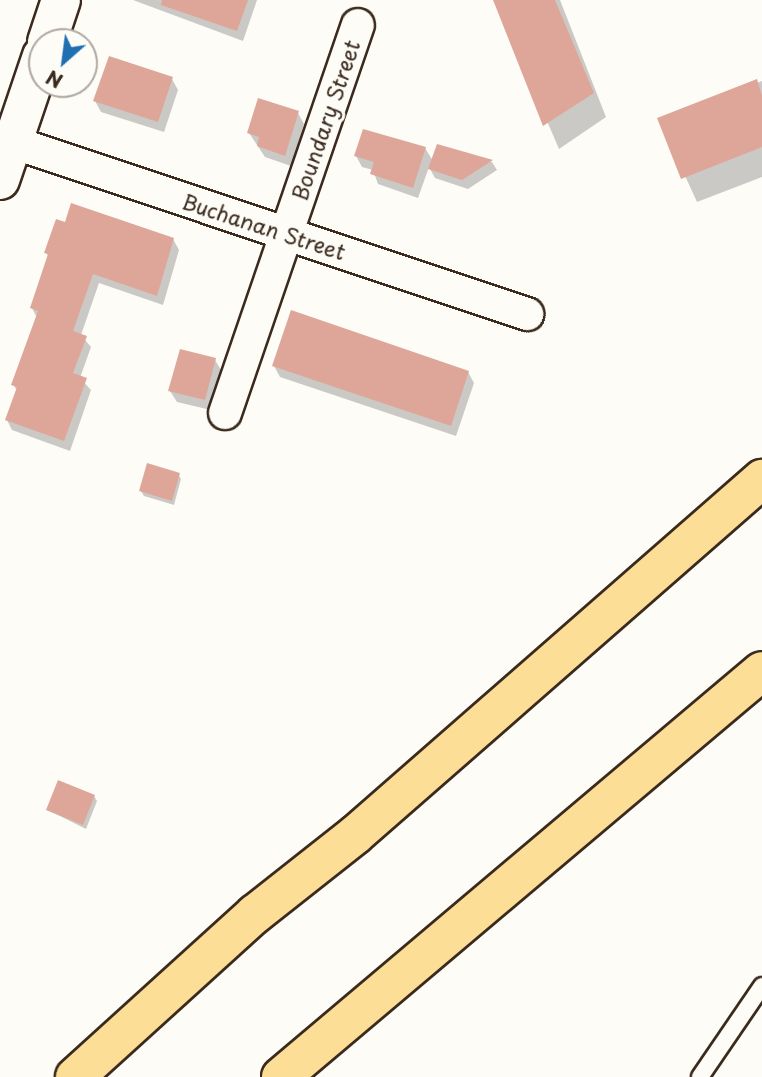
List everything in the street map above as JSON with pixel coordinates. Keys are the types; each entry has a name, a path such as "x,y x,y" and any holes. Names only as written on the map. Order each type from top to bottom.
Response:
{"highway":[{"path":"75,1077 255,914 355,835 762,479"},
{"path":"281,1077 762,671"}],"street":[{"path":"52,28 61,0"},
{"name":"Boundary Street","path":"225,413 358,25"},
{"path":"0,180 6,140 28,89"},
{"name":"Buchanan Street","path":"6,140 527,314"}],"lane":[{"path":"700,1077 762,986"}],"building":[{"path":"162,0 248,0 237,31 161,5"},
{"path":"493,0 555,0 594,93 543,126"},
{"path":"109,56 173,77 158,122 93,101 98,98 98,87"},
{"path":"757,79 762,96 762,147 681,179 657,118"},
{"path":"258,98 299,111 285,156 257,146 259,137 247,133"},
{"path":"363,129 426,147 413,188 370,174 374,162 354,156"},
{"path":"437,144 493,160 462,180 428,169"},
{"path":"71,203 174,238 157,296 93,274 73,331 87,336 73,373 87,378 64,441 5,420 17,387 11,385 38,311 30,308 48,254 44,253 56,219 65,222"},
{"path":"291,310 469,371 451,426 272,366"},
{"path":"180,349 216,358 205,400 168,391"},
{"path":"147,463 180,473 172,501 139,491"},
{"path":"58,780 95,795 83,825 46,810"}]}
